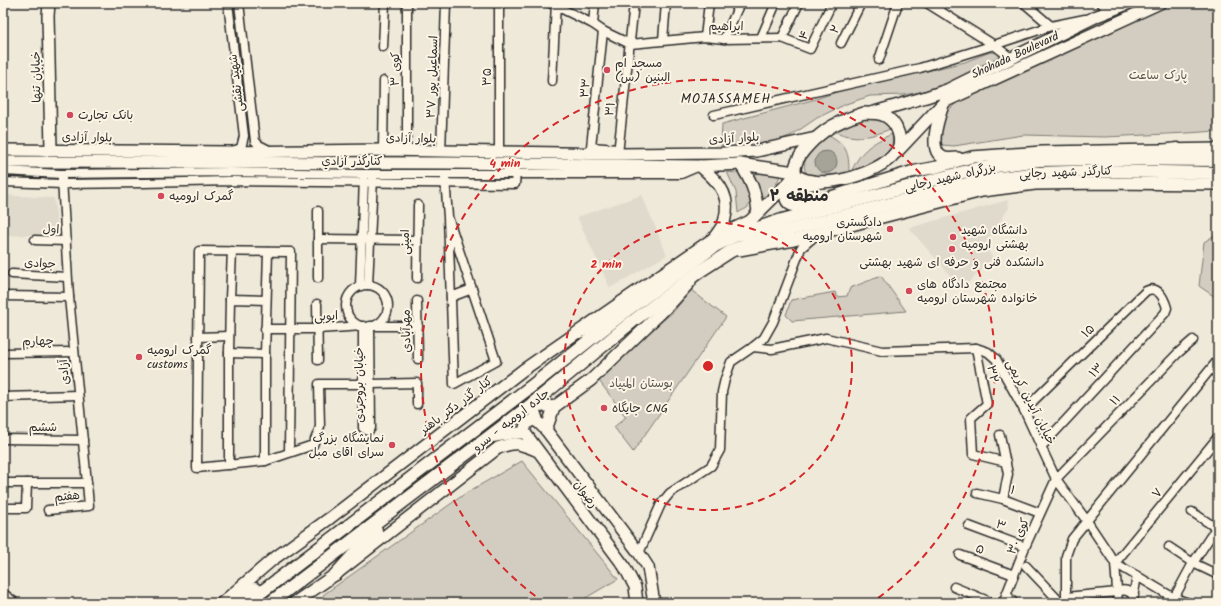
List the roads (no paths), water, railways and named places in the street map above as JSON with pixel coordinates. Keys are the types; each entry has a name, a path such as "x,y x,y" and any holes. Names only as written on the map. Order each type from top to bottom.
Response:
{"highway":[{"path":"1104,159 1178,149"},
{"name":"بزرگراه شهید رجایی","path":"714,242 782,220 975,169 1039,160 1218,160"},
{"name":"بزرگراه شهید رجایی","path":"753,241 784,231 978,180 1036,173 1104,171 1218,173"},
{"name":"جاده ارومیه - سرو","path":"270,603 490,437 633,321 700,271 731,251 753,241"},
{"name":"جاده ارومیه - سرو","path":"247,603 533,385 714,242"},
{"path":"579,332 626,311"},
{"path":"336,574 396,508"},
{"path":"231,603 294,567"}],"main road":[{"name":"خیابان تنها","path":"49,3 51,150"},
{"name":"Shohada Boulevard","path":"816,138 826,130 841,122 864,113 871,113 947,90 1097,16 1130,3"},
{"name":"Shohada Boulevard","path":"788,204 786,200 788,191 791,188 831,181 872,170 892,158 944,102 1160,3"},
{"path":"944,102 935,135 937,149 940,155 944,158 972,157"},
{"path":"871,113 884,116 894,124 899,136 897,152"},
{"name":"بلوار آزادی","path":"3,150 230,152 383,150 441,152 618,151 723,153 757,151 816,138"},
{"path":"714,242 750,221 796,173 795,167 799,158 816,138"},
{"name":"کنارگذر شهید رجایی","path":"788,204 796,207 802,206 911,172 937,167 972,157 1042,152 1218,149"},
{"name":"بلوار آزادی","path":"5,168 369,168 700,166 740,164 796,173 806,180 821,182"},
{"path":"740,164 752,184 758,212"},
{"path":"700,166 716,179 722,188 725,198 726,210 724,222 714,242"},
{"name":"کنارگذر شهید رجایی","path":"731,251 798,244 817,234 982,191 1013,186 1035,184 1104,183 1218,184"},
{"name":"کنار گذر دکتر باهنر","path":"222,603 272,560 330,518 523,370 714,242"},
{"path":"546,430 554,407 591,380 671,304 700,271"},
{"path":"532,404 554,407"},
{"name":"رضوان","path":"532,404 538,422 546,430 648,567 654,603"},
{"path":"490,437 512,433 524,433 524,427 528,422 533,420 538,422"},
{"name":"رضوان","path":"524,433 624,566 635,587 637,603"},
{"path":"294,603 336,574 498,448 511,443 519,443 536,450"},
{"path":"308,603 336,574"},
{"path":"3,595 13,603"}],"street":[{"name":"شهید نقشی","path":"228,3 244,136 243,141"},
{"name":"شهید نقشی","path":"239,3 255,141"},
{"path":"383,47 385,3"},
{"name":"کوی ۳","path":"406,136 407,3"},
{"name":"اسماعیل پور ۳۷","path":"441,152 446,3"},
{"name":"۳۵","path":"499,3 499,152"},
{"path":"592,24 595,3"},
{"name":"۳۱","path":"618,151 634,3"},
{"path":"663,40 666,3"},
{"path":"705,37 709,3"},
{"path":"724,39 740,3"},
{"path":"761,38 776,3"},
{"path":"782,38 799,3"},
{"name":"۴","path":"782,38 810,49 832,3"},
{"name":"۲","path":"841,43 861,3"},
{"path":"878,60 898,3"},
{"path":"927,3 994,45 1011,58"},
{"path":"1024,3 1051,26"},
{"path":"1101,3 1110,11"},
{"path":"552,81 554,4 630,44"},
{"path":"714,115 920,68 1051,26 1097,16"},
{"name":"۳۳","path":"603,31 591,147 618,151"},
{"name":"ابراهیم","path":"630,44 705,37 724,39 782,38"},
{"path":"383,150 384,81"},
{"path":"230,152 241,148 243,141 252,145 255,141 259,145 272,151"},
{"name":"کنارگذر آزادي","path":"5,168 61,174 142,174 369,168 444,173 681,174 700,166"},
{"path":"5,168 6,182 63,184 229,181 515,184 516,173"},
{"path":"366,239 374,183 369,168"},
{"path":"364,285 366,239 364,183 369,168"},
{"path":"444,173 448,217 454,384 496,360 448,217"},
{"name":"آزادی","path":"61,174 63,184 69,297 87,483"},
{"path":"142,174 143,183"},
{"name":"امینی","path":"417,278 416,240 418,205"},
{"path":"318,211 318,278"},
{"path":"318,239 416,240"},
{"name":"اول","path":"35,240 66,241"},
{"path":"638,553 661,504 670,493 711,466 716,458 720,450 722,392 731,362 764,338 772,322 798,244"},
{"path":"289,453 291,252 199,251 197,468 265,461 289,453 312,445 320,427 319,384 417,383 417,404"},
{"path":"229,465 229,336 232,252"},
{"path":"265,461 265,329 268,252"},
{"name":"جوادی","path":"12,274 68,277"},
{"path":"364,285 374,286 380,290 385,295 387,301 388,308 386,314 377,324 366,326 356,324 347,314 346,300 349,294 354,289 364,285"},
{"path":"451,297 472,289"},
{"name":"۱۵","path":"1024,410 1146,291 1151,289 1155,290 1161,295 1167,308"},
{"path":"3,296 69,297"},
{"path":"230,299 266,300"},
{"name":"مهرآبادی","path":"417,301 418,359"},
{"path":"318,304 318,360"},
{"name":"۱۳","path":"1041,447 1165,313 1167,308"},
{"name":"خیابان بروجردی","path":"366,326 367,384"},
{"name":"ایوبی","path":"265,329 418,326"},
{"path":"198,337 229,336"},
{"name":"خیابان آیدین کریمی","path":"753,347 772,349 826,338 882,351 976,348 988,352 996,359 1024,410 1056,479 1087,521 1115,563"},
{"name":"۱۱","path":"1056,479 1178,353 1193,340"},
{"name":"۳۲","path":"976,348 987,404 971,418 973,454 1006,462"},
{"name":"چهارم","path":"3,353 74,352"},
{"path":"229,353 265,354"},
{"path":"1064,601 1066,556 1072,540 1218,360"},
{"path":"3,397 78,395"},
{"path":"1000,435 1008,474 1003,499"},
{"name":"۷","path":"1115,563 1218,437"},
{"name":"ششم","path":"3,439 83,440"},
{"name":"کوی ۳۰","path":"1003,603 1025,547 1056,479"},
{"path":"3,483 87,483"},
{"path":"3,508 26,508 27,483"},
{"name":"هفتم","path":"48,510 89,506 87,483"},
{"name":"۱","path":"977,493 1003,499 1040,513"},
{"path":"1174,598 1217,527 1192,512"},
{"name":"۳","path":"969,526 1025,547"},
{"path":"1169,547 1194,563 1214,573"},
{"name":"۵","path":"960,555 1014,575"},
{"path":"1115,563 1174,598 1189,603"},
{"path":"1115,563 1118,603"},
{"path":"1026,566 1064,601"},
{"path":"1133,599 1137,576"},
{"path":"954,587 993,603"},
{"path":"1064,601 1126,590 1129,591 1133,599"},
{"path":"1007,595 1014,603"}],"place":[{"name":"مسجد ام البنین (س)","path":"607,70"},
{"name":"بانک تجارت","path":"70,115"},
{"name":"گمرک ارومیه","path":"161,196"},
{"name":"دادگستری شهرستان ارومیه","path":"890,229"},
{"name":"دانشگاه شهید بهشتی ارومیه","path":"953,237"},
{"name":"دانشکده فنی و حرفه ای شهید بهشتی","path":"952,249"},
{"name":"مجتمع دادگاه های خانواده شهرستان ارومیه","path":"909,291"},
{"name":"گمرک ارومیه customs","path":"139,357"},
{"name":"جایگاه CNG","path":"604,408"},
{"name":"نمایشگاه بزرگ سرای اقای مبل","path":"392,445"}],"district":[{"name":"MOJASSAMEH","path":"726,98"},
{"name":"منطقه ۲","path":"799,195"}],"park label":[{"name":"پارک ساعت","path":"1158,75"},
{"name":"بوستان المپیاد","path":"641,383"}]}
